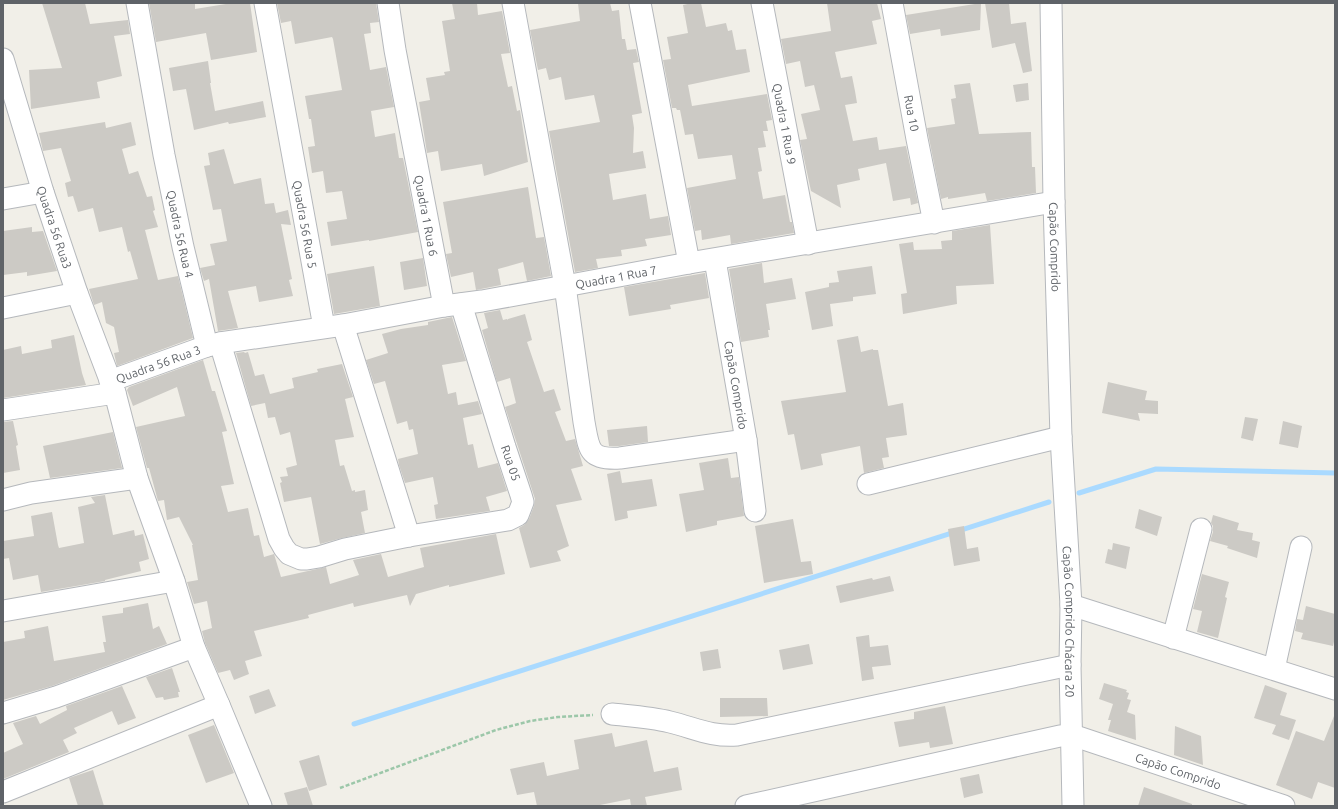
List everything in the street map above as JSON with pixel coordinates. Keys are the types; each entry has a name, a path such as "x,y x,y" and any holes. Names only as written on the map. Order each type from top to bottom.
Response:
{"street":[{"name":"Quadra 56 Rua 4","path":"137,3 164,155 183,247 213,345 279,538 284,548 289,554 301,558 313,558 345,549 409,536"},
{"name":"Quadra 56 Rua 5","path":"265,3 333,326 409,536"},
{"name":"Quadra 1 Rua 6","path":"388,3 395,50 452,305"},
{"name":"Quadra 1 Rua 7","path":"513,3 566,286 689,263"},
{"path":"640,3 689,263"},
{"name":"Quadra 1 Rua 9","path":"762,3 808,244"},
{"name":"Rua 10","path":"892,3 934,223"},
{"path":"1051,3 1054,202"},
{"name":"Quadra 56 Rua3","path":"3,59 43,192 77,293 112,387 138,478 174,581 194,647 261,806"},
{"path":"3,199 43,192"},
{"name":"Capão Comprido","path":"689,263 715,260 1054,202 1060,437"},
{"name":"Capão Comprido","path":"715,260 746,440 755,511"},
{"path":"213,345 566,286 584,422 592,452 596,456 606,459 620,458 746,440"},
{"path":"3,308 77,293"},
{"name":"Rua 05","path":"409,536 508,520 516,516 522,507 521,495 505,447 452,305"},
{"name":"Quadra 56 Rua 3","path":"3,410 112,387 213,345"},
{"path":"868,484 1060,437"},
{"name":"Capão Comprido Chácara 20","path":"1060,437 1071,605 1070,665 1073,806"},
{"path":"3,500 31,493 138,478"},
{"path":"1173,638 1201,529"},
{"path":"1274,670 1301,547"},
{"path":"3,611 174,581"},
{"path":"1071,605 1335,689"},
{"path":"3,713 56,697 194,647"},
{"path":"612,714 643,717 669,722 705,733 727,736 737,735 1070,665"},
{"path":"3,792 219,704"},
{"path":"746,806 1060,736 1072,735"},
{"name":"Capão Comprido","path":"1072,735 1284,806"}],"path":[{"path":"340,788 496,730 530,721 558,717 612,714"}],"building":[{"path":"42,3 85,3 90,24 128,20 130,34 114,36 122,76 97,82 100,98 31,109 29,70 62,68"},
{"path":"149,3 195,3 195,9 232,3 250,3 257,52 211,60 206,33 156,42"},
{"path":"277,3 376,3 379,22 370,23 371,33 364,34 370,70 386,67 394,107 371,111 375,137 395,133 399,158 403,158 418,232 331,246 327,222 347,219 342,191 326,193 323,171 312,173 308,147 315,146 311,119 309,119 305,96 342,90 333,39 332,37 295,44 291,21 281,23"},
{"path":"452,3 477,3 478,15 502,11 510,53 501,54 508,87 512,86 517,111 520,110 528,162 484,176 482,164 441,171 438,151 427,153 419,102 430,100 426,78 445,75 444,72 450,71 442,21 455,19"},
{"path":"578,3 610,3 612,11 619,10 622,39 625,39 627,50 636,49 639,62 633,63 642,113 632,115 634,128 633,153 643,151 646,168 609,174 613,200 646,194 650,219 668,216 671,235 645,239 647,246 621,250 622,256 596,259 598,268 575,272 549,131 600,122 594,95 565,100 561,77 549,80 546,68 538,70 530,30 580,21"},
{"path":"701,3 706,27 726,23 728,31 732,30 736,50 746,49 750,72 688,85 692,106 767,94 772,120 766,121 768,131 763,131 766,147 758,148 762,171 758,172 763,199 785,195 790,222 792,222 794,233 731,244 730,235 702,240 701,230 695,231 687,188 736,179 732,155 698,159 693,134 685,135 680,110 672,108 663,60 671,59 667,37 688,33 683,5"},
{"path":"827,3 877,3 881,19 872,21 877,44 835,52 841,78 852,76 855,91 857,103 845,105 853,141 877,137 879,150 906,146 918,203 911,205 910,198 893,201 886,163 858,169 860,180 837,185 841,208 811,191 800,140 807,139 801,114 820,110 814,85 805,87 800,61 786,64 781,39 831,31"},
{"path":"981,3 980,30 941,36 940,29 910,34 906,15"},
{"path":"985,3 1009,3 1011,24 1026,22 1032,71 1023,73 1015,43 992,48"},
{"path":"208,61 215,111 263,101 266,117 229,124 228,122 194,130 186,89 173,91 169,68"},
{"path":"970,83 979,134 1031,132 1032,167 1035,167 1036,193 987,201 985,193 941,199 927,128 955,124 951,99 956,98 954,85"},
{"path":"1028,83 1029,100 1016,102 1013,85"},
{"path":"105,122 106,128 131,122 136,145 122,149 129,174 138,171 147,197 152,196 155,210 153,211 158,227 145,230 158,280 178,276 193,338 117,366 114,353 119,352 114,327 106,323 102,302 94,305 89,289 138,279 130,251 128,252 122,227 99,232 93,208 78,212 73,196 68,197 65,183 71,181 61,148 43,151 39,133"},
{"path":"224,149 234,184 261,178 265,204 274,203 276,213 288,210 291,225 281,224 292,279 289,280 293,296 259,302 256,286 228,291 238,328 218,331 209,279 204,281 200,268 215,265 210,244 227,241 221,209 213,210 204,166 210,165 208,153"},
{"path":"528,187 536,238 544,237 551,276 527,281 523,262 498,269 501,285 476,290 473,272 451,277 446,254 452,253 443,202"},
{"path":"990,225 994,284 956,286 957,304 903,314 901,294 907,293 899,244 913,242 914,250 942,249 941,241 952,240 952,231"},
{"path":"32,227 32,232 43,231 57,271 27,276 27,272 3,275 3,231"},
{"path":"423,258 427,286 404,290 400,262"},
{"path":"762,263 764,283 792,278 796,299 766,304 770,330 768,330 769,337 741,342 729,269"},
{"path":"374,266 380,306 334,314 327,274"},
{"path":"872,266 876,294 853,297 853,301 830,304 833,326 812,330 805,292 829,287 829,283 839,282 837,271"},
{"path":"705,273 709,298 670,305 671,309 629,316 624,287"},
{"path":"500,310 503,320 525,314 532,340 527,342 544,392 554,389 561,410 555,412 566,441 575,439 583,466 571,469 582,500 556,505 569,546 557,551 561,561 530,568 519,528 529,519 535,499 505,407 516,403 510,378 497,382 482,330 488,328 484,313"},
{"path":"452,317 466,361 442,365 448,394 456,392 458,405 478,401 482,414 463,418 468,445 473,444 478,468 498,463 507,491 486,497 490,511 436,519 434,505 438,504 433,477 405,483 399,465 398,459 418,454 413,429 409,430 407,421 397,424 385,381 374,384 366,360 388,353 382,334 401,329 428,325 428,322"},
{"path":"74,335 86,385 3,398 3,350 21,346 22,354 52,348 51,340"},
{"path":"858,336 861,352 873,349 878,350 888,406 903,403 907,435 886,438 889,457 882,458 884,468 864,473 860,446 821,454 823,465 801,470 794,434 788,435 781,401 846,392 837,340"},
{"path":"248,352 255,376 264,374 270,394 294,388 292,378 318,372 317,369 342,364 353,397 345,399 354,437 335,440 340,466 344,465 352,491 355,490 355,492 365,490 368,510 361,512 365,533 320,544 311,497 284,502 280,477 288,476 286,468 297,465 290,432 280,435 275,417 268,418 265,403 251,406 236,353"},
{"path":"203,360 212,391 215,391 227,431 222,432 234,484 221,486 228,512 248,508 254,536 259,535 264,557 274,554 281,577 326,567 330,584 359,575 353,560 381,554 388,577 424,567 420,548 496,534 505,574 449,587 449,585 416,594 410,606 407,595 354,607 353,603 308,615 309,618 254,631 262,656 245,661 249,674 234,680 230,670 218,673 205,643 202,631 212,628 207,601 194,604 187,582 198,580 193,545 179,517 167,520 164,500 158,501 136,427 185,416 177,387 133,406 127,390 129,387"},
{"path":"1108,382 1147,391 1145,400 1158,401 1158,414 1138,413 1140,421 1102,413"},
{"path":"1245,417 1258,419 1253,441 1241,438"},
{"path":"13,421 18,445 16,446 20,470 3,473 3,422"},
{"path":"1283,421 1302,426 1298,448 1279,444"},
{"path":"647,426 648,442 609,446 607,430"},
{"path":"113,432 122,468 50,478 43,446"},
{"path":"728,458 731,478 739,477 744,516 717,521 717,525 686,532 679,494 704,490 699,463"},
{"path":"620,471 622,483 652,479 657,506 627,511 628,518 615,521 607,474"},
{"path":"105,495 113,535 134,530 135,536 143,534 149,559 139,562 141,571 105,581 41,592 38,575 13,580 9,558 3,559 3,541 34,536 31,516 52,512 59,548 84,543 78,507 95,503 91,497"},
{"path":"1139,509 1162,517 1157,536 1135,528"},
{"path":"1213,515 1239,523 1237,530 1253,533 1252,540 1260,542 1257,558 1227,548 1228,546 1210,541 1213,532 1213,526 1211,523"},
{"path":"793,519 801,562 811,561 813,574 764,583 755,526"},
{"path":"964,526 967,549 978,547 980,561 954,566 948,529"},
{"path":"1113,543 1130,547 1126,569 1105,563 1108,549 1112,550"},
{"path":"1202,574 1229,582 1218,638 1197,632 1202,611 1193,609"},
{"path":"890,576 894,591 840,603 836,586 872,578 873,580"},
{"path":"148,603 153,629 159,626 167,644 52,686 3,700 3,642 25,638 24,631 48,626 54,661 105,652 103,642 106,642 102,616 123,613 123,608"},
{"path":"1306,606 1335,614 1335,637 1333,646 1301,639 1303,633 1295,631 1297,619 1303,620"},
{"path":"869,635 870,647 888,645 891,665 872,667 874,679 862,681 856,637"},
{"path":"809,644 813,664 783,670 779,650"},
{"path":"718,649 721,668 703,671 700,652"},
{"path":"172,668 180,692 178,692 179,697 164,700 163,697 156,698 146,677"},
{"path":"1104,683 1127,690 1126,692 1129,693 1127,699 1131,700 1127,712 1135,715 1136,740 1108,731 1111,720 1108,720 1113,704 1099,699"},
{"path":"1265,685 1287,693 1280,715 1296,720 1289,740 1272,734 1276,725 1254,718"},
{"path":"122,686 136,718 118,725 112,711 74,728 77,733 63,740 69,752 3,779 3,753 23,744 13,723 36,716 40,724 67,710 66,706"},
{"path":"269,689 276,706 255,714 249,696"},
{"path":"720,698 767,698 768,716 720,717"},
{"path":"945,706 953,744 930,748 929,742 899,747 894,722 914,719 914,712"},
{"path":"1334,716 1335,788 1318,782 1312,799 1276,785 1296,731 1324,741"},
{"path":"214,725 234,773 206,783 188,735"},
{"path":"1175,726 1201,736 1203,765 1174,755"},
{"path":"612,733 615,747 647,740 654,772 678,767 682,790 645,797 647,806 631,806 630,799 595,806 537,806 534,792 517,795 510,769 544,762 547,776 579,769 574,740"},
{"path":"319,755 327,785 309,791 299,761"},
{"path":"93,770 104,806 78,806 69,778"},
{"path":"979,774 983,793 964,798 960,778"},
{"path":"307,787 313,806 288,806 284,793"},
{"path":"1144,787 1192,804 1192,806 1138,806"}],"waterway":[{"path":"1079,493 1156,469 1335,473"},
{"path":"354,724 1049,502"}]}
